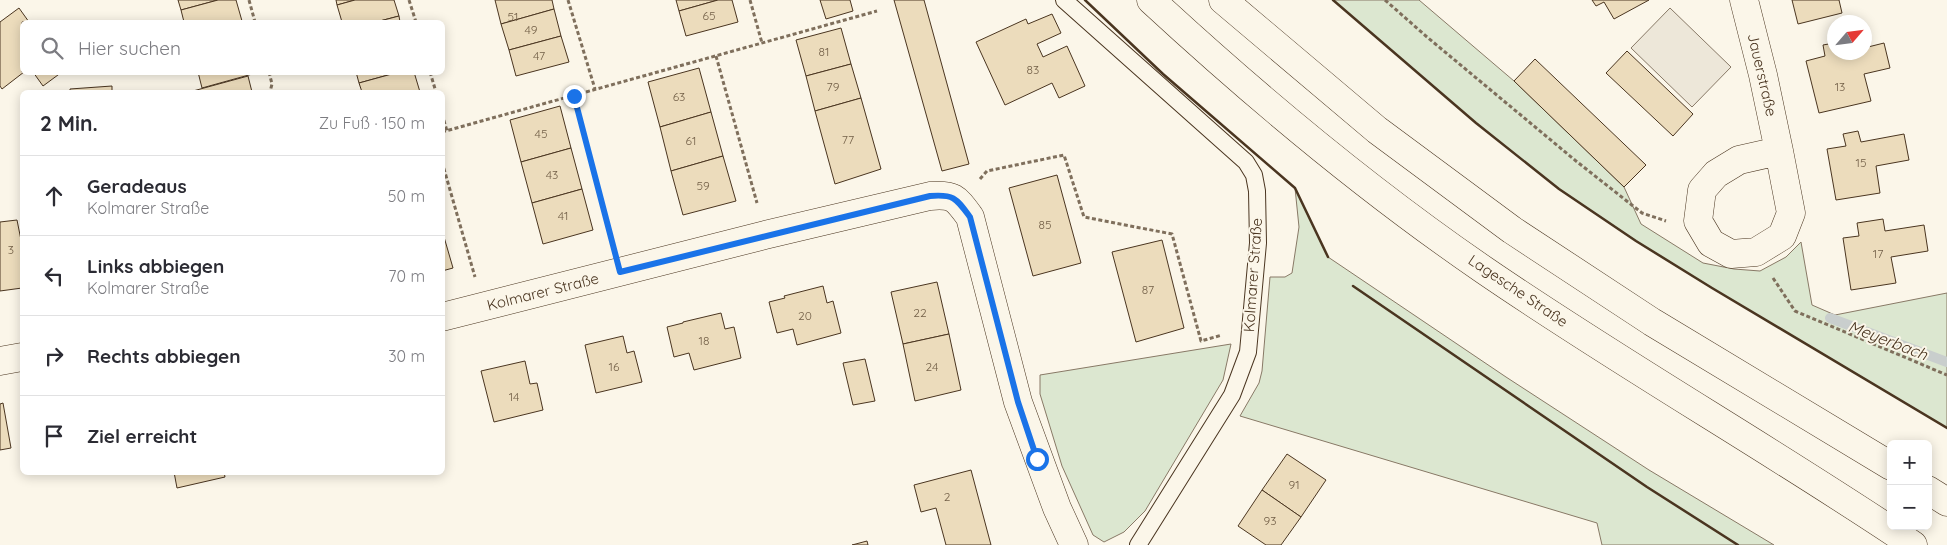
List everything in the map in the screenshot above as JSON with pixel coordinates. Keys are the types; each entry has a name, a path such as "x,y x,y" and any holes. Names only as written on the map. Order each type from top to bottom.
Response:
{"main road":[{"name":"Lagesche Straße","path":"1151,0 1212,56 1348,170 1484,270 1635,368 1838,494 1912,545"},
{"path":"1223,0 1376,130 1512,230 1652,322 1887,464"},
{"name":"Jauerstraße","path":"1698,221 1711,243 1731,254 1756,252 1782,236 1791,213 1763,75 1744,0"},
{"path":"1698,221 1702,190 1716,174 1739,160 1779,151"},
{"name":"Kolmarer Straße","path":"445,316 765,235 930,196 946,195 958,201"},
{"path":"958,201 970,217 1018,402 1047,483 1074,545"},
{"path":"0,361 20,357"},
{"path":"1932,493 1947,502"}],"lane":[{"name":"Kolmarer Straße","path":"1064,0 1246,162 1254,174 1257,192 1258,243 1248,352 1232,395 1138,545"}],"path":[{"path":"249,0 254,20"},
{"path":"409,0 415,20"},
{"path":"568,0 595,89"},
{"path":"750,0 762,43"},
{"path":"1385,0 1509,105 1642,213 1676,224 1698,221"},
{"path":"445,132 877,11"},
{"path":"716,56 765,235"},
{"path":"269,75 272,84 270,90"},
{"path":"431,75 435,90"},
{"path":"574,96 620,272"},
{"path":"445,122 448,131"},
{"path":"958,201 987,171 1064,155 1084,216 1172,234 1201,341 1249,328"},
{"path":"445,173 483,307"},
{"path":"1756,252 1795,310 1947,375"}],"green space":[{"path":"1333,0 1419,0 1514,81 1624,187 1641,224 1703,263 1734,269 1760,271 1786,257 1801,242 1812,305 1835,315 1947,293 1947,428 1712,288 1636,241 1559,189 1476,123"},
{"path":"1295,188 1328,257 1506,377 1649,470 1774,545 1602,545 1597,523 1240,416 1259,383 1262,371 1270,277 1285,277 1292,273 1299,227"},
{"path":"1231,344 1223,380 1145,511 1124,532 1104,542 1093,535 1062,466 1040,394 1040,375"}],"shaded area":[{"path":"1670,8 1731,67 1692,107 1631,48"}],"building":[{"path":"178,0 218,0 181,10"},
{"path":"218,0 236,0 242,20 184,20 181,10"},
{"path":"336,0 355,0 337,5"},
{"path":"355,0 394,0 399,16 384,20 341,20 337,5"},
{"path":"495,0 552,0 554,9 501,24"},
{"path":"676,0 718,0 679,11"},
{"path":"718,0 732,0 738,22 686,36 679,11"},
{"path":"820,0 850,0 853,11 826,19"},
{"path":"894,0 924,0 969,164 942,171"},
{"path":"1592,0 1649,0 1614,19 1604,2 1596,6"},
{"path":"1792,0 1839,0 1842,13 1827,15 1827,17 1798,24"},
{"path":"19,8 28,20 20,20 20,75 2,89 0,86 0,22"},
{"path":"554,9 561,36 509,50 501,24"},
{"path":"1052,14 1061,33 1037,44 1043,57 1067,46 1085,86 1059,98 1052,83 1005,105 976,42 1026,19 1028,24"},
{"path":"399,16 400,20 384,20"},
{"path":"841,28 851,64 806,76 796,40"},
{"path":"561,36 569,62 516,76 509,50"},
{"path":"1884,43 1890,68 1864,74 1871,101 1819,113 1806,61 1825,56 1823,45 1827,44 1827,60 1872,60 1872,46"},
{"path":"1627,51 1693,114 1673,136 1606,73"},
{"path":"1535,59 1646,165 1624,187 1514,81"},
{"path":"851,64 861,98 815,111 806,76"},
{"path":"699,68 711,112 660,127 648,82"},
{"path":"35,75 58,75 43,86"},
{"path":"199,75 249,75 202,88"},
{"path":"357,75 388,75 359,83"},
{"path":"388,75 415,75 419,90 361,90 359,83"},
{"path":"248,76 252,90 197,90"},
{"path":"112,86 112,90 70,89"},
{"path":"861,98 881,169 835,184 815,111"},
{"path":"560,106 571,148 521,162 510,120"},
{"path":"711,112 723,156 671,171 660,127"},
{"path":"1858,131 1861,142 1904,134 1909,160 1876,166 1880,193 1836,200 1827,149 1846,146 1843,134"},
{"path":"571,148 582,189 532,203 521,162"},
{"path":"723,156 736,201 683,215 671,171"},
{"path":"1057,175 1081,263 1033,276 1009,188"},
{"path":"582,189 593,230 543,244 532,203"},
{"path":"1883,219 1885,231 1924,225 1928,251 1891,257 1896,283 1851,290 1843,238 1859,236 1857,223"},
{"path":"17,220 20,235 20,288 0,291 0,222"},
{"path":"445,240 453,268 445,270"},
{"path":"1162,240 1184,328 1136,342 1112,252"},
{"path":"937,282 949,334 903,344 891,292"},
{"path":"823,286 827,303 833,301 841,333 797,345 793,329 777,333 769,302"},
{"path":"721,313 725,329 734,327 741,358 694,370 689,353 674,357 667,327"},
{"path":"949,334 961,390 915,401 903,344"},
{"path":"623,336 627,353 634,351 642,382 596,393 585,345"},
{"path":"865,359 875,401 853,405 843,363"},
{"path":"525,361 530,384 537,383 543,410 494,422 481,371"},
{"path":"3,403 11,448 0,450 0,404"},
{"path":"1287,454 1326,480 1301,517 1262,490"},
{"path":"971,470 991,545 946,545 936,508 921,512 914,485"},
{"path":"175,475 225,475 225,477 177,488"},
{"path":"1262,490 1301,517 1281,545 1266,545 1238,526"},
{"path":"867,541 868,545 852,545"}],"waterway":[{"name":"Meyerbach","path":"1830,318 1947,362"}],"wall":[{"path":"1085,0 1163,74 1295,188 1328,257"},
{"path":"1333,0 1476,123 1559,189 1636,241 1712,288 1947,428"},
{"path":"1353,286 1647,487 1738,545"}],"route":[{"path":"574,96 620,272 930,196 946,195 958,201 970,217 1018,402 1037,459"}]}
